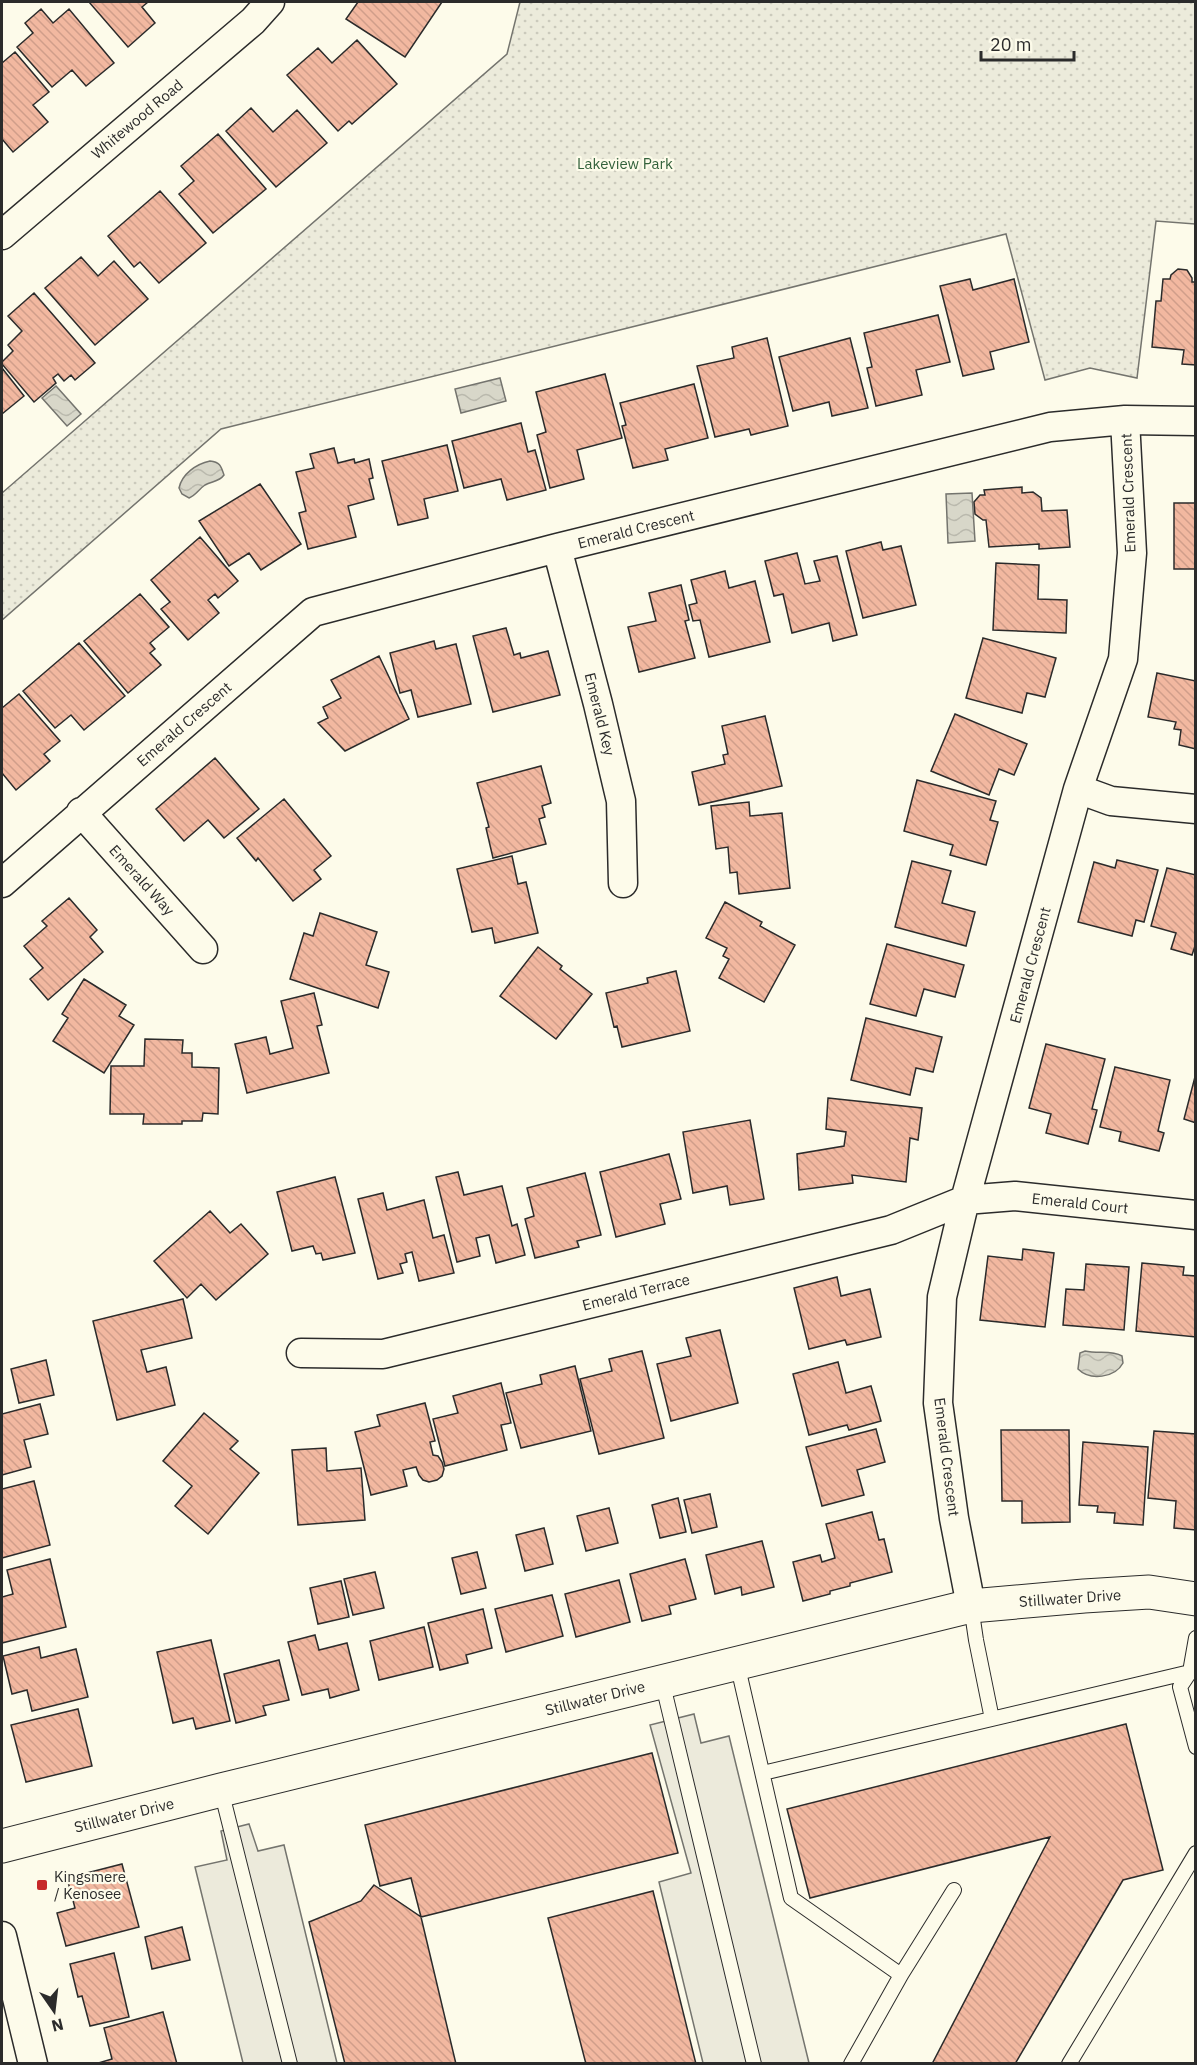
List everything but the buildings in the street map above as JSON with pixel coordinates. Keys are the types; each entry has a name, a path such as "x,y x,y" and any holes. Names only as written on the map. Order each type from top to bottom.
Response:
{"street":[{"name":"Whitewood Road","path":"2,235 253,21 270,2"},
{"path":"1125,420 1196,421"},
{"name":"Emerald Crescent","path":"2,883 314,612 557,549 1050,427 1125,420 1132,553 1123,659 1078,789 965,1200 942,1298 938,1403 954,1518 971,1606"},
{"name":"Emerald Key","path":"557,549 621,801 623,883"},
{"path":"1078,789 1111,801 1196,809"},
{"name":"Emerald Way","path":"81,812 203,949"},
{"name":"Emerald Court","path":"965,1200 1015,1196 1196,1215"},
{"name":"Emerald Terrace","path":"301,1353 383,1354 891,1230 965,1200"},
{"name":"Stillwater Drive","path":"2,1846 971,1606 1149,1592 1196,1599"},
{"path":"2,1936 33,2064"}],"lane":[{"path":"971,1606 992,1719"},
{"path":"1193,1678 1196,1638"},
{"path":"737,1664 791,1898 901,1975"},
{"path":"763,1773 992,1719 1193,1678"},
{"path":"1193,1678 1180,1687 1196,1747"},
{"path":"662,1681 754,2064"},
{"path":"221,1790 290,2064"},
{"path":"1069,2064 1196,1853"},
{"path":"851,2064 901,1975 954,1890"}],"green space":[{"name":"Lakeview Park","path":"520,2 1195,2 1195,224 1156,221 1137,378 1090,368 1045,380 1006,234 221,429 2,620 2,493 507,54"}],"shaded area":[{"path":"694,1714 701,1743 729,1736 809,2063 703,2063 659,1882 691,1873 650,1725"},
{"path":"249,1824 258,1851 284,1845 337,2063 243,2063 195,1867 227,1860 221,1831"}],"water":[{"path":"500,378 506,401 461,413 455,389"},
{"path":"56,386 81,414 67,426 42,398"},
{"path":"210,461 220,465 224,475 205,485 189,498 182,494 179,488 186,474 195,467"},
{"path":"972,493 975,541 948,543 946,494"},
{"path":"1085,1351 1118,1354 1122,1356 1123,1363 1108,1375 1089,1375 1078,1369 1080,1353"}],"place":[{"name":"Kingsmere / Kenosee","path":"42,1885"}]}
